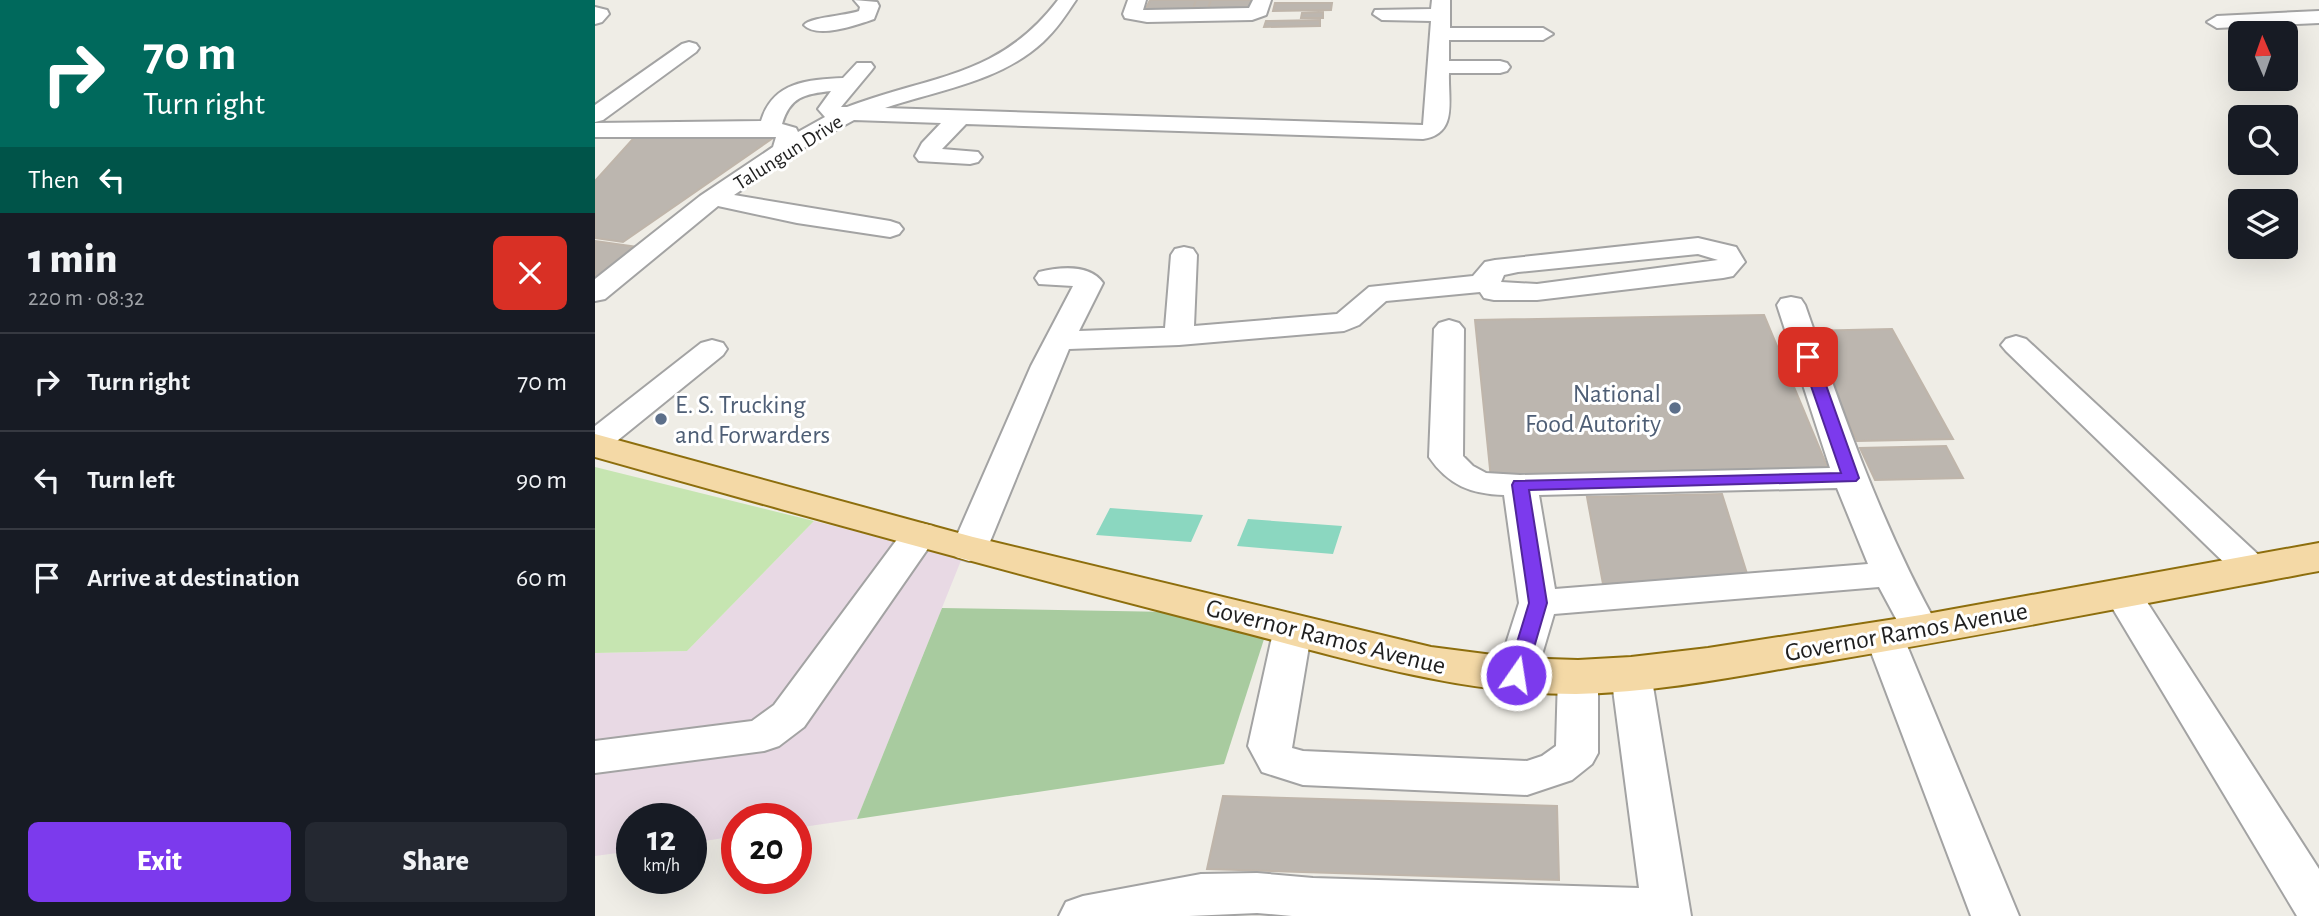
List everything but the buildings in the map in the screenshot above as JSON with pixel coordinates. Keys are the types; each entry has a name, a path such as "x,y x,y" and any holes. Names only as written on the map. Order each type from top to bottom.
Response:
{"main road":[{"name":"Governor Ramos Avenue","path":"595,444 969,549 1431,663 1516,675 1578,677 1631,674 1902,633 2319,557"}],"street":[{"path":"814,25 843,23 867,15 870,6 863,0"},
{"name":"Talungun Drive","path":"595,293 714,198 783,152 846,115 1005,59 1030,44 1067,0"},
{"path":"1137,0 1132,14 1147,16 1252,14 1259,11 1262,0"},
{"path":"1382,14 1439,16 1543,34"},
{"path":"864,67 829,109 834,113 958,118 1249,138 1431,131 1436,126 1439,16"},
{"path":"2217,22 2319,17"},
{"path":"595,115 688,48"},
{"path":"1437,67 1500,66"},
{"path":"770,128 778,103 790,95 821,86 849,84"},
{"path":"958,118 930,148 927,156 970,157"},
{"path":"595,130 770,128 788,133 783,152"},
{"path":"714,198 810,218 890,229"},
{"path":"1698,246 1727,253 1732,262 1723,270 1537,292 1494,292 1487,283 1487,275 1495,268 1698,246"},
{"path":"1179,336 1184,255"},
{"path":"969,549 1058,341 1090,283 1085,278 1049,278"},
{"path":"1058,341 1179,336 1344,322 1358,315 1369,300 1379,293 1487,283"},
{"path":"1791,305 1850,478 1888,573 1902,633 1995,916"},
{"path":"1449,328 1446,457 1456,472 1468,479 1492,484 1520,485 1850,478"},
{"path":"2016,345 2251,568"},
{"path":"595,444 712,349"},
{"path":"1516,675 1538,603 1520,485"},
{"path":"595,757 764,735 789,716 920,534"},
{"path":"1538,603 1888,573"},
{"path":"2123,594 2319,910"},
{"path":"1293,628 1269,746 1277,760 1303,768 1527,778 1557,768 1577,753 1578,677"},
{"path":"1083,916 1201,894 1257,893 1312,907 1666,913 1631,674"}],"shaded area":[{"path":"814,521 962,558 857,819 812,826 812,803 721,803 721,838 707,841 707,803 616,803 616,853 595,856 595,653 687,651"}],"green space":[{"path":"595,467 814,521 687,651 595,653"},
{"path":"1110,508 1203,515 1191,542 1096,535"},
{"path":"1248,519 1342,526 1333,554 1237,546"},
{"path":"942,608 1171,612 1265,636 1224,764 857,819"}],"place":[{"name":"National Food Autority","path":"1675,408"},
{"name":"E. S. Trucking and Forwarders","path":"661,419"}],"route":[{"path":"1516,675 1538,603 1520,485 1850,478 1808,357"}]}
